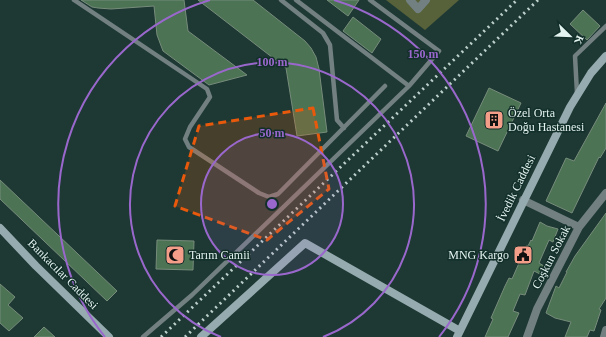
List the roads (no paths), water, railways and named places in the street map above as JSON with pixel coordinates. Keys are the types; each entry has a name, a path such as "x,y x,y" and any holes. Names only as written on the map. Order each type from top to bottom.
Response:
{"main road":[{"name":"İvedik Caddesi","path":"458,334 523,200 577,94 591,73 606,56"},
{"name":"Bankacılar Caddesi","path":"0,228 36,266 109,337"},
{"path":"202,337 305,243 458,334"}],"street":[{"path":"410,0 418,9 426,0"},
{"name":"Coşkun Sokak","path":"527,337 537,309 579,227 606,193"},
{"path":"523,200 579,227"},
{"path":"604,337 606,330"}],"lane":[{"path":"74,0 206,89 210,97 190,127 185,139 190,148 259,193 269,197 278,194 385,86"},
{"path":"281,0 323,33 330,46 337,120 344,128"},
{"path":"296,0 409,86"},
{"path":"143,337 192,294 409,86 439,51 370,0"},
{"path":"577,94 576,56 606,26"}],"railway":[{"path":"161,337 517,0"},
{"path":"185,337 538,0"}],"place":[{"name":"Özel Orta Doğu Hastanesi","path":"494,120"},
{"name":"Tarım Camii","path":"175,255"},
{"name":"MNG Kargo","path":"523,255"}]}
